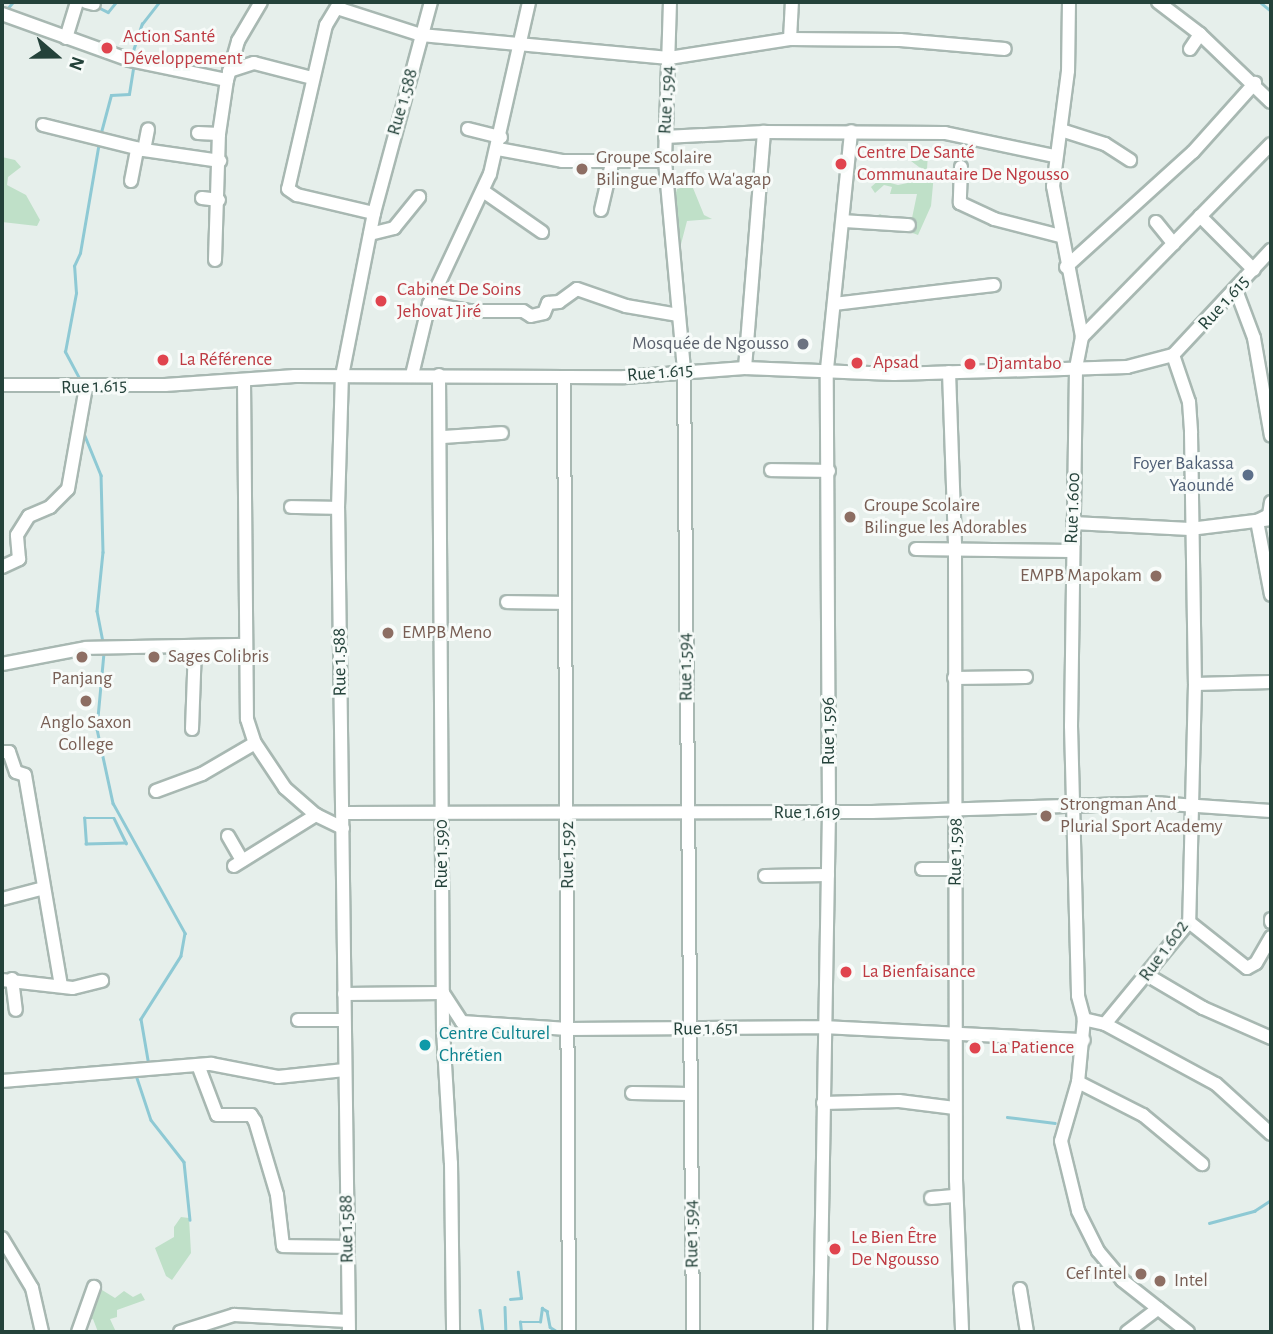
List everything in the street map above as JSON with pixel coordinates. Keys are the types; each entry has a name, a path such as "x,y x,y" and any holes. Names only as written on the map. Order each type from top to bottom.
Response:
{"street":[{"path":"66,38 76,2"},
{"path":"215,260 219,134 228,75 238,41 261,2"},
{"name":"Rue 1.588","path":"349,1327 338,508 342,376 374,213 431,2"},
{"path":"412,375 429,304 483,191 499,143 518,43 529,2"},
{"name":"Rue 1.594","path":"670,2 665,161 684,370 688,1029 693,1332"},
{"path":"790,39 792,2"},
{"name":"Rue 1.600","path":"1069,2 1061,130 1054,156 1060,236 1082,337 1076,369 1072,551 1072,806 1077,996 1084,1019"},
{"path":"1158,2 1200,34 1255,83 1271,102"},
{"path":"374,213 289,192 312,78 327,25 339,5 421,35 669,58 790,39 900,40 1005,48"},
{"path":"2,14 169,71 228,75 254,63 312,78"},
{"path":"1190,49 1200,34"},
{"path":"1066,267 1192,152 1255,83"},
{"path":"43,125 141,150 220,161"},
{"path":"131,181 148,129"},
{"path":"468,129 499,143 562,161 665,161"},
{"path":"1061,130 1105,144 1130,160"},
{"path":"665,137 851,131 968,135 1054,156"},
{"name":"Rue 1.596","path":"820,1332 829,813 827,369 851,131"},
{"path":"745,368 764,132"},
{"path":"198,133 219,134"},
{"path":"1082,337 1271,144"},
{"path":"601,210 613,159"},
{"path":"961,167 960,202 994,219 1060,236"},
{"path":"483,191 542,232"},
{"path":"370,234 394,228 419,197"},
{"path":"202,198 219,200"},
{"path":"1200,216 1254,270"},
{"path":"843,221 909,225"},
{"path":"1156,222 1174,244"},
{"name":"Rue 1.615","path":"2,386 86,387 412,375 564,378 745,368 949,372 1143,365 1174,355 1271,250"},
{"path":"834,304 994,285"},
{"path":"429,304 467,311 523,311 531,316 544,313 548,303 559,302 577,289 626,306 678,315"},
{"path":"1236,290 1254,338 1271,436"},
{"name":"Rue 1.602","path":"1105,1024 1189,922 1194,808 1195,684 1189,529 1189,402 1174,355"},
{"name":"Rue 1.598","path":"949,372 955,547 956,1196 962,1332"},
{"name":"Rue 1.590","path":"439,375 442,437 443,993 453,1332"},
{"name":"Rue 1.592","path":"564,378 569,1332"},
{"path":"244,381 244,706 255,743 285,788 316,815 343,828"},
{"path":"2,567 19,559 17,535 29,516 50,507 68,489 86,387"},
{"path":"442,437 502,433"},
{"path":"771,470 829,471"},
{"path":"1256,521 1269,514 1271,502"},
{"path":"291,507 338,508"},
{"path":"1073,523 1189,529 1271,519"},
{"path":"1256,521 1271,595"},
{"path":"916,549 955,547 1072,551"},
{"path":"508,602 565,603"},
{"path":"2,664 86,648 243,645"},
{"path":"192,729 195,646"},
{"path":"954,678 1026,677"},
{"path":"1195,684 1271,682"},
{"path":"156,791 202,774 255,743"},
{"path":"2,752 9,752 16,772 25,775 61,985"},
{"name":"Rue 1.619","path":"343,813 442,816 829,813 957,806 1154,803 1194,808 1271,811"},
{"path":"228,836 238,863 316,815"},
{"path":"922,869 956,869"},
{"path":"765,876 828,875"},
{"path":"2,899 44,888"},
{"path":"1189,922 1247,968 1256,963 1271,937"},
{"path":"1147,975 1203,1008 1271,1038"},
{"path":"16,1010 7,980 73,988 102,981"},
{"path":"344,994 443,993"},
{"name":"Rue 1.651","path":"443,993 462,1022 568,1029 824,1027 955,1031 1084,1040"},
{"path":"1188,1332 1122,1280 1085,1230 1065,1173 1061,1141 1078,1082 1084,1019 1105,1024 1216,1084 1271,1134"},
{"path":"298,1020 344,1020"},
{"path":"198,1065 217,1115 251,1115 255,1121 277,1195 283,1246 348,1247"},
{"path":"2,1081 198,1065 226,1065 278,1077 345,1070"},
{"path":"1078,1082 1143,1115 1202,1164"},
{"path":"632,1093 689,1094"},
{"path":"823,1103 899,1101 955,1108"},
{"path":"931,1198 956,1196"},
{"path":"2,1238 32,1288 42,1332"},
{"path":"78,1332 94,1287"},
{"path":"1020,1289 1027,1332"},
{"path":"1127,1332 1158,1309"},
{"path":"180,1332 234,1315 349,1327"}],"green space":[{"path":"916,150 928,154 927,169 934,174 931,206 918,235 873,218 880,214 891,220 912,218 917,194 890,194 892,187 884,185 875,193 871,187 879,180 898,185 917,181 923,170 911,161"},
{"path":"2,157 15,160 21,167 8,177 7,185 26,195 40,220 37,226 2,222"},
{"path":"687,186 693,188 704,215 712,219 687,221 680,248 673,233 675,196 677,189"},
{"path":"181,1217 189,1218 191,1253 172,1280 166,1276 155,1248 174,1237 174,1227"},
{"path":"102,1290 115,1298 124,1291 133,1297 141,1293 145,1300 117,1310 117,1317 110,1319 116,1332 98,1332 93,1319 84,1321"}],"waterway":[{"path":"6,10 13,2"},
{"path":"98,7 108,12 116,2"},
{"path":"131,57 142,24 159,2"},
{"path":"1260,2 1271,11"},
{"path":"100,136 111,95 129,94 134,64"},
{"path":"80,380 65,352 76,293 74,266 80,253 99,142"},
{"path":"83,431 101,475 103,552 97,611 103,643"},
{"path":"104,653 97,729 113,803 185,933 181,956 141,1019 149,1066"},
{"path":"84,818 114,818 126,843 86,844 84,818"},
{"path":"136,1075 151,1120 184,1162 190,1220"},
{"path":"1007,1117 1055,1123"},
{"path":"1209,1223 1254,1211 1271,1200"},
{"path":"510,1299 521,1298 518,1272"},
{"path":"505,1307 506,1332"},
{"path":"521,1332 520,1322 540,1322 542,1308 547,1311 550,1327 558,1332"},
{"path":"480,1310 483,1332"}],"place":[{"name":"Action Santé Développement","path":"107,48"},
{"name":"Centre De Santé Communautaire De Ngousso","path":"841,164"},
{"name":"Groupe Scolaire Bilingue Maffo Wa'agap","path":"582,169"},
{"name":"Cabinet De Soins Jehovat Jiré","path":"381,301"},
{"name":"Mosquée de Ngousso","path":"803,344"},
{"name":"La Référence","path":"163,360"},
{"name":"Apsad","path":"857,363"},
{"name":"Djamtabo","path":"970,364"},
{"name":"Foyer Bakassa Yaoundé","path":"1248,475"},
{"name":"Groupe Scolaire Bilingue les Adorables","path":"850,517"},
{"name":"EMPB Mapokam","path":"1156,576"},
{"name":"EMPB Meno","path":"388,633"},
{"name":"Panjang","path":"82,657"},
{"name":"Sages Colibris","path":"154,657"},
{"name":"Anglo Saxon College","path":"86,701"},
{"name":"Strongman And Plurial Sport Academy","path":"1046,816"},
{"name":"La Bienfaisance","path":"846,972"},
{"name":"Centre Culturel Chrétien","path":"425,1045"},
{"name":"La Patience","path":"975,1048"},
{"name":"Le Bien Être De Ngousso","path":"835,1249"},
{"name":"Cef Intel","path":"1141,1274"},
{"name":"Intel","path":"1160,1281"}]}
